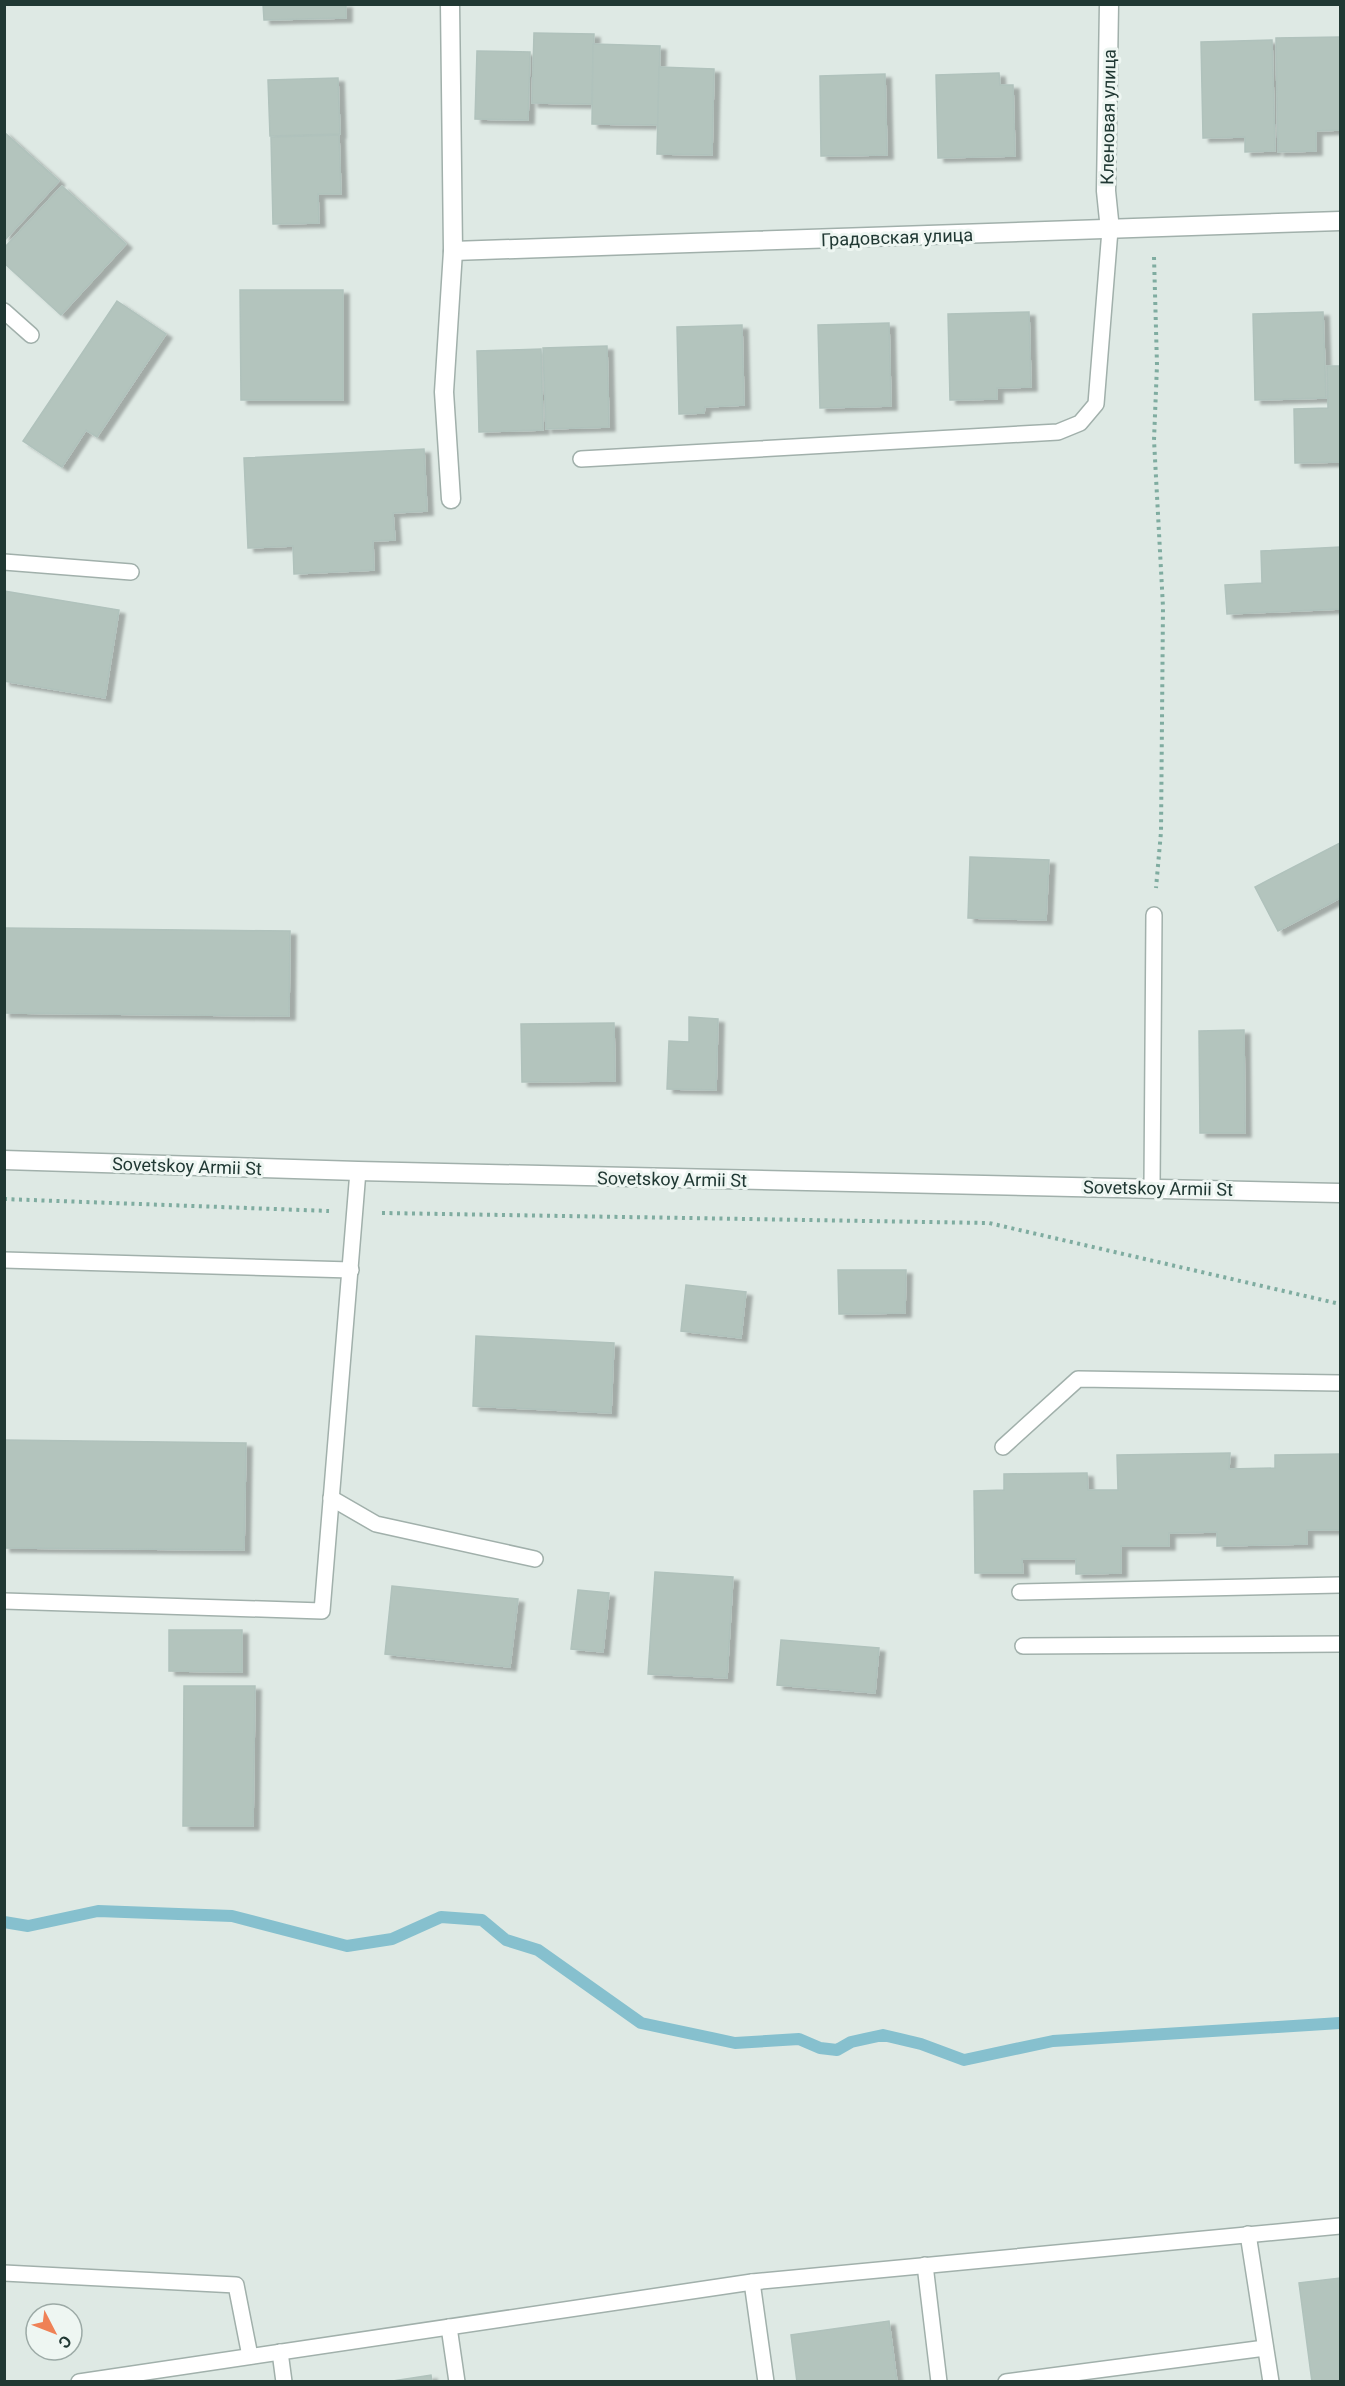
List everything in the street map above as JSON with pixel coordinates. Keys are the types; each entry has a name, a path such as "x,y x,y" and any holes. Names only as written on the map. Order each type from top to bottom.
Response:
{"street":[{"path":"450,4 453,251 444,392 451,499"},
{"name":"Кленовая улица","path":"1109,4 1106,191 1110,230"},
{"name":"Градовская улица","path":"453,251 1341,221"},
{"name":"Sovetskoy Armii St","path":"4,1160 358,1171 1341,1193"}],"lane":[{"path":"581,459 1058,432 1080,423 1096,404 1110,230"},
{"path":"4,311 31,335"},
{"path":"4,562 131,572"},
{"path":"1152,1187 1154,915"},
{"path":"4,1601 322,1611 358,1171"},
{"path":"4,1260 351,1270"},
{"path":"1003,1447 1078,1378 1341,1383"},
{"path":"331,1498 376,1524 535,1559"},
{"path":"1020,1592 1341,1585"},
{"path":"1023,1646 1341,1644"},
{"path":"79,2382 752,2282 1341,2226"},
{"path":"1248,2234 1270,2382"},
{"path":"925,2265 939,2382"},
{"path":"4,2273 236,2285 250,2356"},
{"path":"752,2282 766,2382"},
{"path":"449,2327 457,2382"},
{"path":"1006,2382 1265,2348"},
{"path":"280,2352 284,2382"}],"path":[{"path":"1154,229 1157,364 1154,440 1163,607 1161,832 1154,915"},
{"path":"4,1199 353,1212 989,1223 1341,1304"}],"building":[{"path":"263,4 346,4 346,18 264,20"},
{"path":"534,33 594,34 592,104 532,103"},
{"path":"1340,37 1340,130 1316,131 1316,151 1278,152 1276,38"},
{"path":"1272,40 1275,151 1245,152 1245,137 1203,138 1201,42"},
{"path":"593,44 660,46 658,125 592,124"},
{"path":"477,51 530,52 528,120 475,119"},
{"path":"659,67 714,69 712,155 657,154"},
{"path":"999,73 1000,85 1013,85 1015,156 938,158 936,75"},
{"path":"885,74 887,155 821,156 820,76"},
{"path":"338,78 340,134 270,136 268,80"},
{"path":"4,132 59,181 4,241"},
{"path":"339,135 341,194 318,194 319,223 273,224 271,137"},
{"path":"62,186 126,244 61,315 4,263 4,248"},
{"path":"240,290 343,290 343,400 241,400"},
{"path":"117,301 166,334 97,437 86,430 62,467 23,441"},
{"path":"1029,312 1031,387 997,388 997,399 950,400 948,314"},
{"path":"1323,312 1326,398 1255,400 1253,314"},
{"path":"889,323 891,406 820,408 818,325"},
{"path":"742,325 744,405 705,407 704,413 679,414 677,327"},
{"path":"607,346 609,427 546,429 543,348"},
{"path":"541,349 543,430 479,432 477,351"},
{"path":"1327,366 1340,366 1340,462 1295,463 1294,409 1328,408"},
{"path":"424,449 427,511 393,513 395,540 373,541 374,570 294,574 293,546 248,548 244,458"},
{"path":"1340,547 1340,609 1227,614 1225,585 1262,583 1261,551"},
{"path":"4,591 119,610 105,698 4,681"},
{"path":"1340,843 1340,898 1278,931 1255,887"},
{"path":"970,857 1049,860 1046,920 968,918"},
{"path":"4,928 290,931 289,1016 4,1013"},
{"path":"689,1017 718,1019 716,1090 667,1089 669,1041 689,1042"},
{"path":"614,1023 615,1081 522,1082 521,1024"},
{"path":"1244,1030 1245,1133 1200,1133 1199,1031"},
{"path":"838,1270 906,1270 905,1313 839,1314"},
{"path":"686,1285 746,1292 741,1338 681,1331"},
{"path":"476,1336 614,1343 611,1413 473,1406"},
{"path":"4,1440 246,1443 244,1550 4,1548"},
{"path":"1230,1453 1229,1469 1275,1468 1275,1455 1340,1454 1340,1530 1307,1530 1307,1544 1217,1546 1217,1532 1169,1533 1169,1546 1121,1546 1121,1573 1076,1574 1076,1559 1022,1559 1023,1573 975,1573 974,1491 1004,1490 1004,1474 1087,1473 1088,1490 1118,1490 1117,1455"},
{"path":"655,1572 733,1577 727,1678 648,1674"},
{"path":"392,1586 518,1599 510,1667 385,1654"},
{"path":"578,1590 609,1593 603,1652 571,1649"},
{"path":"169,1630 242,1630 242,1672 169,1671"},
{"path":"781,1640 879,1648 875,1693 777,1685"},
{"path":"184,1686 255,1686 253,1826 183,1826"},
{"path":"1340,2278 1340,2382 1312,2382 1299,2283"},
{"path":"889,2321 897,2382 797,2382 791,2335"},
{"path":"431,2375 432,2382 386,2382"}],"waterway":[{"path":"4,1922 28,1926 98,1911 232,1916 347,1946 392,1939 441,1917 482,1920 506,1940 538,1950 641,2023 735,2043 799,2039 820,2048 837,2050 851,2042 883,2035 921,2044 964,2060 1053,2041 1340,2023"}]}
